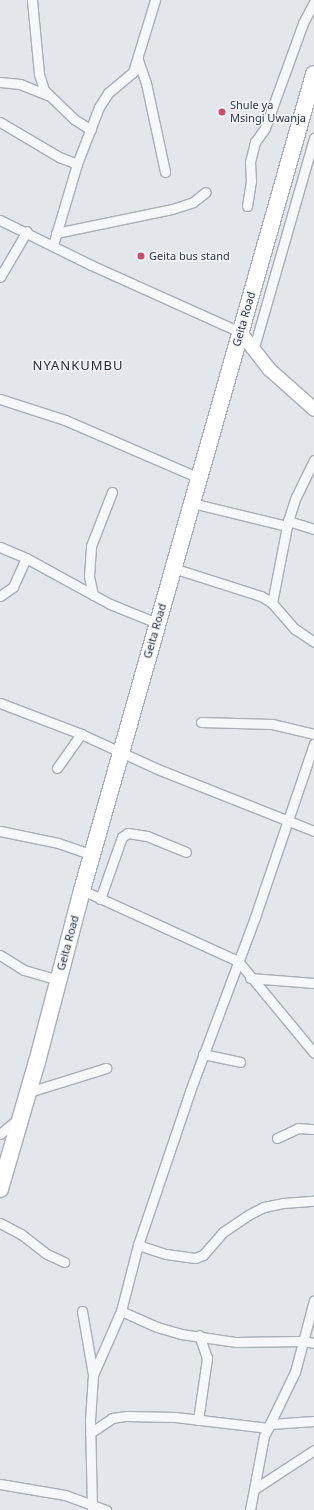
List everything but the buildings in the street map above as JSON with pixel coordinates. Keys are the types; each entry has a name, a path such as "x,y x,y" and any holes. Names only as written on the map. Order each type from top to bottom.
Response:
{"highway":[{"name":"Geita Road","path":"0,1189 29,1092 82,890 172,568 314,74"}],"main road":[{"path":"240,332 253,351 314,409"}],"street":[{"path":"32,0 39,79 47,95"},
{"path":"53,245 77,164 103,99 113,87 133,72 138,60 155,0"},
{"path":"247,206 250,181 250,162 255,142 265,128 303,23 314,2"},
{"path":"138,60 146,83 165,172"},
{"path":"0,82 20,84 47,95 74,120 91,130"},
{"path":"0,122 59,157 77,164"},
{"path":"253,351 314,138"},
{"path":"56,234 172,209 192,202 206,192"},
{"path":"0,220 27,231 91,265 240,332"},
{"path":"0,277 27,231"},
{"path":"0,399 65,420 199,478"},
{"path":"272,603 288,524 296,497 314,460"},
{"path":"93,596 89,576 91,546 112,492"},
{"path":"192,502 314,529"},
{"path":"0,547 26,558 93,596 157,623"},
{"path":"0,596 13,587 26,558"},
{"path":"172,568 247,590 272,603 295,629 314,642"},
{"path":"0,703 81,734 121,754 314,831"},
{"path":"201,722 272,724 314,734"},
{"path":"57,768 81,734"},
{"path":"93,1375 121,1311 138,1245 203,1054 238,961 314,744"},
{"path":"0,831 58,844 92,855"},
{"path":"100,899 122,837 128,833 147,836 186,852"},
{"path":"82,890 238,961 250,978 314,1053"},
{"path":"0,955 24,970 58,980"},
{"path":"250,978 314,983"},
{"path":"203,1054 240,1062"},
{"path":"29,1092 106,1068"},
{"path":"0,1134 22,1116"},
{"path":"277,1138 298,1128 314,1129"},
{"path":"138,1245 166,1254 195,1258 203,1255 231,1226 264,1207 300,1201 314,1201"},
{"path":"0,1223 21,1234 47,1254 64,1262"},
{"path":"250,1510 256,1488 263,1443 269,1426 292,1381 314,1300"},
{"path":"82,1311 93,1375 90,1433 92,1508"},
{"path":"121,1311 168,1331 236,1342 302,1341 314,1343"},
{"path":"198,1420 207,1358 199,1335"},
{"path":"90,1433 108,1420 120,1416 154,1415 269,1426 314,1421"},
{"path":"256,1488 314,1450"},
{"path":"0,1484 42,1490 92,1508 106,1510"}],"place":[{"name":"Shule ya Msingi Uwanja","path":"222,112"},
{"name":"Geita bus stand","path":"141,256"}],"district":[{"name":"NYANKUMBU","path":"78,365"}]}
